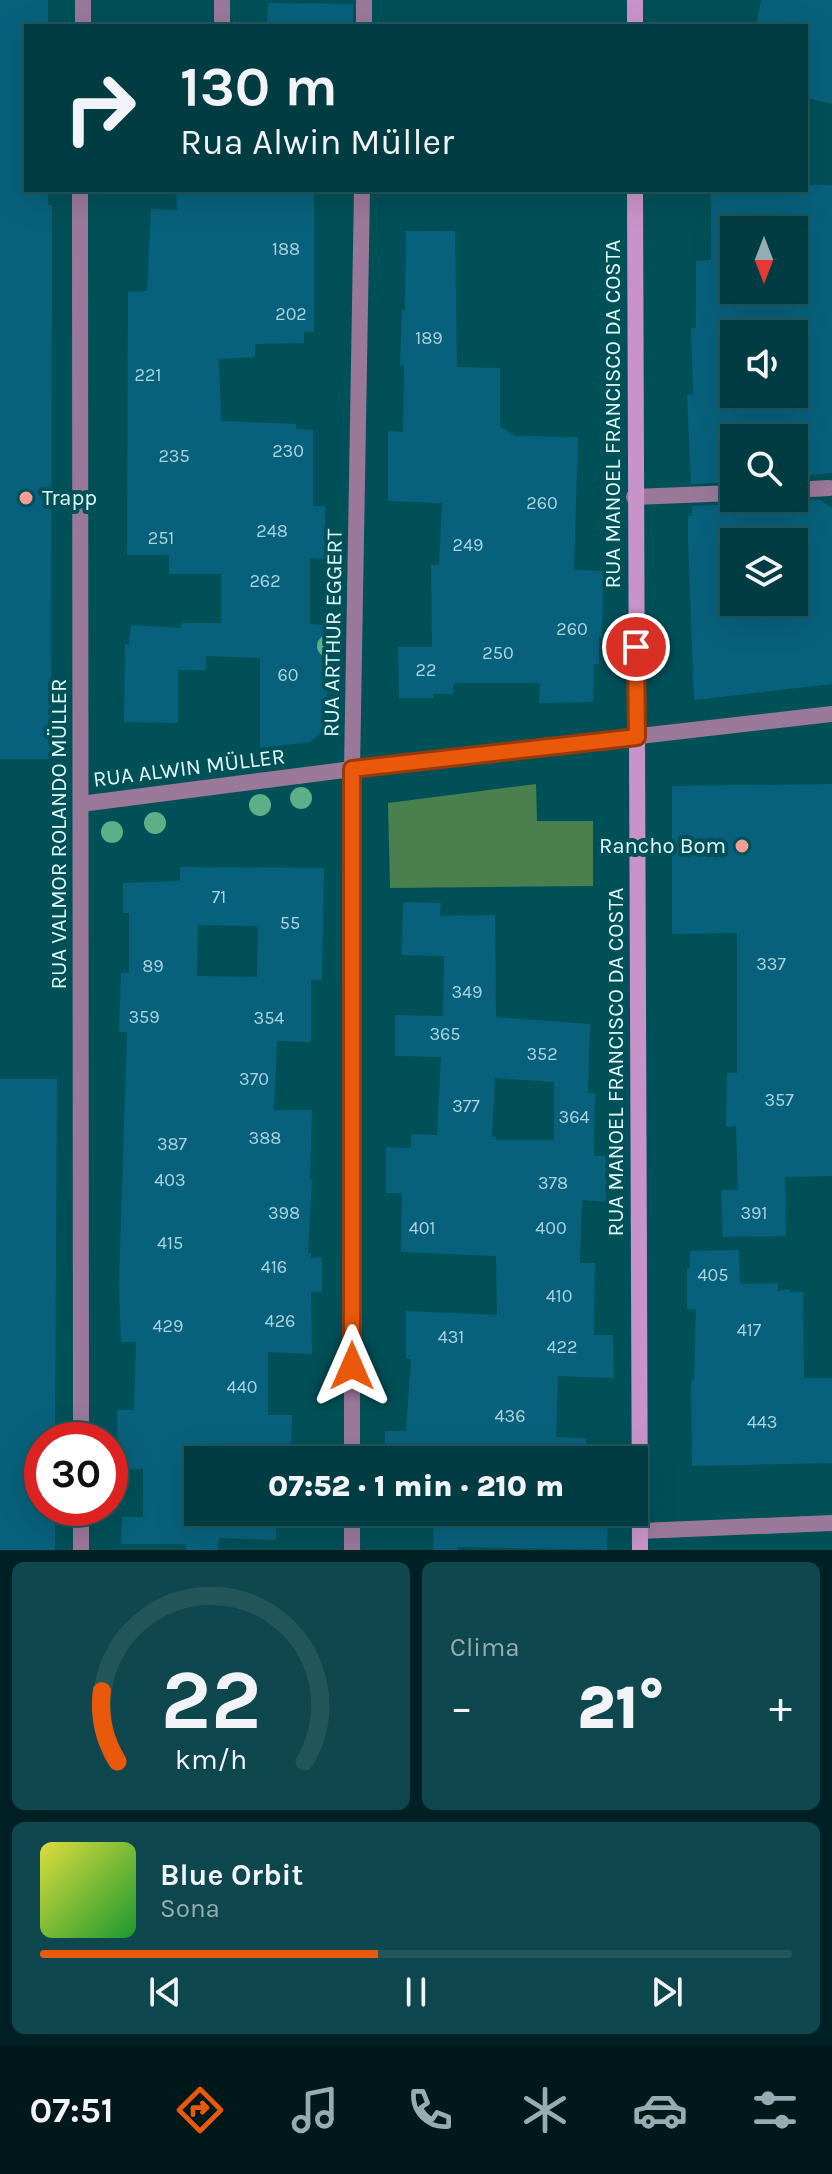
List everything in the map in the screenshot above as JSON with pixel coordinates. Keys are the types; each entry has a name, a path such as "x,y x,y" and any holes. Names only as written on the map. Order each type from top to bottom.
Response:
{"main road":[{"path":"635,0 635,24"},
{"name":"RUA MANOEL FRANCISCO DA COSTA","path":"635,192 640,1550"}],"street":[{"path":"83,0 83,24"},
{"path":"222,0 222,24"},
{"path":"364,0 364,24"},
{"name":"RUA VALMOR ROLANDO MÜLLER","path":"80,192 81,1422"},
{"name":"RUA ARTHUR EGGERT","path":"352,1446 352,769 362,192"},
{"path":"808,489 829,488"},
{"path":"634,497 720,494"},
{"name":"RUA ALWIN MÜLLER","path":"81,804 352,769 832,714"},
{"path":"641,1531 832,1523"},
{"path":"81,1526 81,1550"},
{"path":"352,1526 352,1550"}],"green space":[{"path":"536,784 537,821 593,821 593,886 390,888 388,803"}],"building":[{"name":"Trapp","path":"0,0 48,0 48,24 24,24 24,192 48,192 48,205 52,205 51,759 0,759"},
{"path":"761,0 832,0 832,104 808,98 808,24 756,24"},
{"path":"268,3 353,4 353,24 267,24"},
{"path":"808,185 832,185 832,473 808,475 808,424 720,424 720,483 691,484 687,395 693,394 691,328 696,328 696,261 711,260 711,192 808,192"},
{"path":"176,192 314,192 314,332 304,332 304,343 255,344 255,357 219,359 221,421 296,424 296,429 313,430 313,506 325,506 325,559 310,558 310,624 325,625 328,722 310,742 260,748 260,658 206,656 206,670 178,670 178,723 124,722 125,644 129,645 131,625 181,628 181,623 221,623 221,574 169,574 169,555 127,555 128,292 147,291 151,209 177,210"},
{"path":"406,231 455,231 457,367 500,368 500,427 516,436 578,437 574,570 604,571 602,637 599,637 599,664 594,664 593,702 539,703 540,683 453,683 453,694 433,694 434,698 399,698 398,647 432,647 431,565 439,565 442,503 388,501 388,431 403,432 404,365 400,365 402,310 405,310"},
{"path":"808,500 820,500 832,508 832,684 694,700 688,516 692,516 692,506 720,505 720,512 808,512"},
{"path":"832,784 832,1176 785,1177 786,1236 723,1237 721,1190 738,1190 736,1126 726,1127 727,1073 737,1073 737,933 672,934 672,786"},
{"path":"180,867 324,868 322,980 311,980 311,1042 277,1041 274,1110 312,1110 308,1253 311,1253 311,1258 322,1257 322,1292 311,1292 312,1354 268,1352 268,1415 292,1415 291,1446 184,1446 184,1526 276,1526 276,1540 219,1538 217,1550 186,1550 186,1544 121,1544 122,1526 128,1526 128,1517 143,1517 143,1469 128,1469 128,1422 117,1422 117,1410 134,1410 136,1342 121,1342 119,1285 127,1032 119,1032 121,973 129,973 129,913 123,913 123,883 180,881","holes":["198,925 258,926 257,977 197,976"]},
{"path":"403,902 441,903 440,916 495,915 496,1017 590,1024 588,1093 595,1093 594,1156 606,1156 606,1202 582,1200 580,1263 595,1263 594,1335 613,1335 614,1378 558,1376 556,1437 586,1438 586,1446 385,1446 385,1431 406,1431 411,1359 406,1359 406,1311 497,1315 496,1256 401,1252 402,1193 386,1193 386,1147 411,1148 411,1134 437,1135 441,1057 395,1056 395,1015 443,1016 444,956 402,955","holes":["495,1078 554,1082 554,1140 496,1140 492,1137"]},
{"path":"0,1079 57,1079 55,1422 24,1422 24,1526 55,1526 55,1550 0,1550"},
{"path":"739,1250 740,1284 778,1283 778,1291 790,1289 790,1292 803,1292 804,1378 832,1378 832,1463 692,1466 691,1380 694,1380 696,1309 687,1309 690,1251"},
{"path":"434,1526 608,1526 607,1550 458,1547 458,1550 433,1550"}],"place":[{"name":"Trapp","path":"26,498"},
{"name":"Rancho Bom","path":"742,846"}],"route":[{"path":"352,1366 352,769 637,737 636,647"}]}
